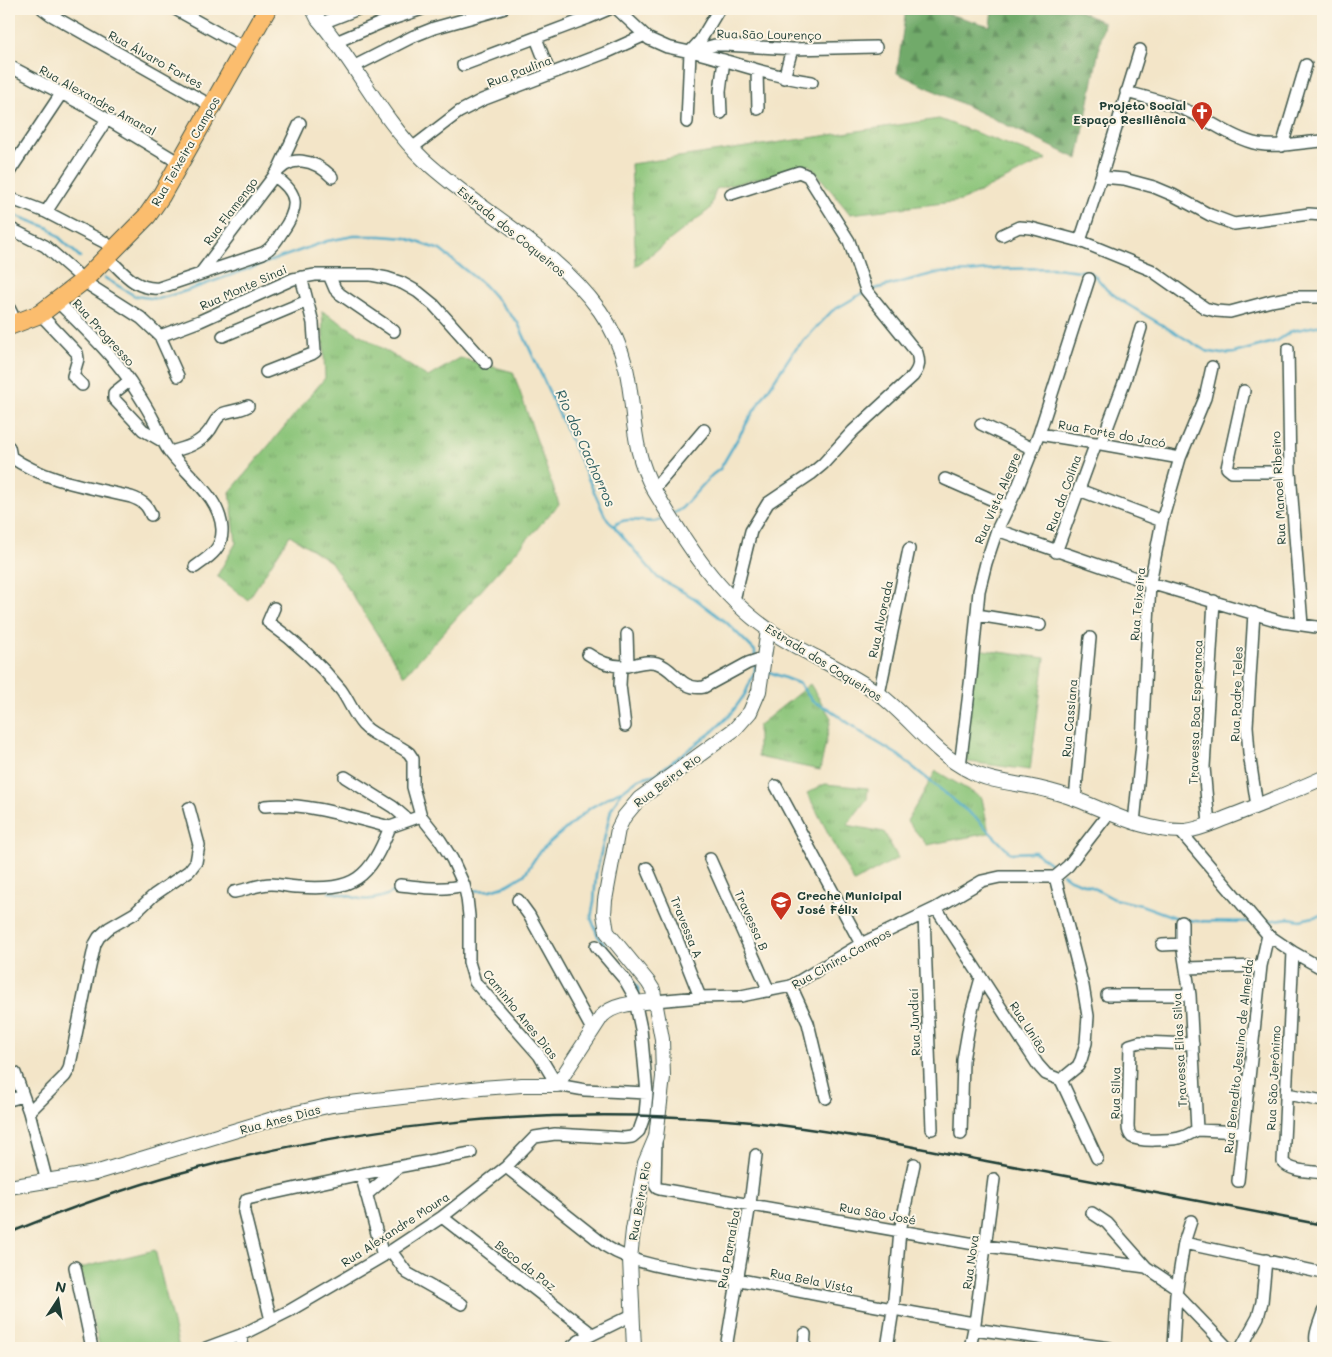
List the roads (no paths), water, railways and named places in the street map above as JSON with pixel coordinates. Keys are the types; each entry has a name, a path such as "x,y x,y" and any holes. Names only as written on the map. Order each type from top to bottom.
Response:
{"main road":[{"name":"Rua Teixeira Campos","path":"10,316 40,314 58,302 94,263 146,201 173,159 236,43 265,10"},
{"name":"Rua Teixeira Campos","path":"10,316 54,293 94,263 147,216 161,196 265,10"}],"street":[{"path":"47,12 62,9"},
{"path":"175,9 236,43"},
{"name":"Estrada dos Coqueiros","path":"302,9 308,15 318,17 412,148 444,177 544,253 587,294 613,332 626,368 635,442 641,463 654,489 704,568 734,600 768,630 879,694 932,746 960,766 982,777 1040,789 1075,799 1134,823 1152,828 1180,831 1192,830 1257,806 1323,778"},
{"path":"318,17 358,9"},
{"path":"336,42 383,22 422,9"},
{"path":"353,67 421,33 456,21 502,9"},
{"path":"463,65 609,9"},
{"name":"Rua São Lourenço","path":"616,9 649,39 667,48 692,52 715,45 726,44 792,49 876,47"},
{"path":"687,122 692,52 719,9"},
{"name":"Rua Álvaro Fortes","path":"47,12 205,102"},
{"name":"Rua Paulina","path":"412,148 459,112 482,100 605,53 645,35"},
{"path":"536,38 550,74"},
{"path":"784,78 792,49"},
{"path":"1080,241 1102,177 1140,50"},
{"path":"692,52 724,60 757,72 812,82"},
{"path":"721,113 720,91 724,60"},
{"path":"1282,146 1306,65"},
{"name":"Rua Alexandre Amaral","path":"11,72 61,94 173,159"},
{"path":"757,72 758,110"},
{"path":"1126,92 1176,106 1246,141 1258,144 1282,146 1323,141"},
{"path":"9,172 61,94"},
{"path":"46,212 107,119"},
{"path":"276,173 300,123"},
{"path":"276,173 292,162 301,161 320,167 332,177"},
{"path":"731,194 799,172 808,176 849,241 869,294 917,353 919,360 918,370 854,431 823,464 812,474 768,502 751,531 734,600"},
{"name":"Rua Flamengo","path":"94,263 136,284 151,289 159,288 264,253 270,249 291,218 295,203 294,195 276,173 200,274"},
{"path":"1102,177 1124,179 1173,194 1222,220 1234,224 1309,214 1323,215"},
{"path":"9,198 46,212 94,263 141,318 160,336 178,376"},
{"path":"9,228 45,246 94,263"},
{"path":"1002,235 1019,228 1031,228 1080,241 1150,270 1205,308 1216,311 1230,312 1294,297 1323,297"},
{"path":"329,275 335,289 340,294 394,331"},
{"name":"Rua Monte Sinai","path":"160,336 200,321 257,294 301,277 371,275 402,283 418,292 434,305 486,364"},
{"path":"266,372 315,352 313,323 301,277"},
{"name":"Rua Vista Alegre","path":"960,766 980,590 986,563 997,530 1009,507 1039,434 1089,279"},
{"path":"223,336 307,301"},
{"name":"Rua Progresso","path":"58,302 99,343 129,381 154,420 162,441 182,468 214,503 222,527 220,546 215,553 195,567"},
{"path":"40,314 77,353 78,359 73,376 82,385"},
{"path":"1099,443 1126,380 1141,328"},
{"name":"Rua Manoel Ribeiro","path":"1288,348 1290,472 1302,625"},
{"name":"Rua Teixeira","path":"1134,823 1142,743 1150,584 1162,521 1180,458 1205,398 1212,366"},
{"name":"Rua Progresso","path":"129,381 114,392 114,399 143,430 162,441"},
{"path":"1244,391 1228,470 1232,472 1290,472"},
{"path":"170,452 197,444 216,419 224,413 238,411 248,406"},
{"path":"981,424 1033,449"},
{"path":"654,489 704,430"},
{"name":"Rua Forte do Jacó","path":"1039,434 1180,458"},
{"name":"Rua da Colina","path":"1056,552 1099,443"},
{"path":"9,455 19,463 70,484 141,500 148,507 151,515"},
{"path":"945,479 1009,507"},
{"path":"1079,490 1162,521"},
{"path":"997,530 1150,584 1254,613 1302,625 1323,628"},
{"name":"Rua Alvorada","path":"879,694 909,549"},
{"name":"Travessa Boa Esperanca","path":"1209,825 1204,768 1214,601"},
{"path":"265,806 284,804 300,806 390,827 421,816 413,787 413,759 409,753 371,732 364,726 348,699 327,674 291,638 268,622 274,608"},
{"name":"Rua Padre Teles","path":"1254,613 1247,726 1248,753 1257,806"},
{"path":"977,615 1040,625"},
{"name":"Rua Beira Rio","path":"634,1348 632,1315 636,1260 633,1230 645,1163 656,1137 663,1062 662,1039 646,1002 648,982 607,932 605,925 605,900 618,829 627,812 638,799 735,729 750,712 760,691 762,663 768,630"},
{"path":"624,726 620,685 624,666 626,634"},
{"name":"Rua Cassiana","path":"1075,799 1090,638"},
{"path":"588,654 597,660 624,666 645,662 657,663 685,684 698,688 704,687 748,663 762,663"},
{"path":"345,777 392,807 408,820"},
{"path":"776,786 861,944"},
{"path":"30,1112 65,1076 69,1069 95,944 99,937 109,928 135,913 154,895 188,871 196,862 199,845 189,808"},
{"path":"1097,1158 1061,1080 1078,1066 1081,1060 1086,1043 1088,1016 1083,986 1057,876 1068,866 1109,813"},
{"name":"Caminho Anes Dias","path":"421,816 452,859 465,890 468,962 475,982 539,1055 557,1085"},
{"path":"234,892 272,884 318,888 338,887 360,877 367,870 384,842 390,827"},
{"path":"1180,831 1268,935 1323,969"},
{"name":"Travessa B","path":"710,859 769,991"},
{"name":"Travessa A","path":"647,868 700,997"},
{"name":"Rua Cinira Campos","path":"646,1002 700,997 740,996 791,986 861,944 936,908 974,885 990,879 1057,876"},
{"path":"400,885 465,890"},
{"path":"518,900 529,915 593,1031"},
{"name":"Rua União","path":"936,908 1038,1065 1046,1074 1061,1080"},
{"name":"Rua Jundiaí","path":"924,914 932,1129"},
{"name":"Travessa Elias Silva","path":"1182,922 1182,944 1190,994 1197,1130"},
{"name":"Rua Benedito Jesuino de Almeida","path":"1238,1181 1261,966 1268,935"},
{"path":"1162,944 1182,944"},
{"path":"596,946 646,1002 647,1093 585,1090 557,1085 602,1016 608,1010 646,1002"},
{"name":"Rua São Jerônimo","path":"1293,952 1283,1162 1291,1168 1323,1173"},
{"path":"1186,968 1261,966"},
{"path":"961,1134 963,1060 971,1014 981,978"},
{"path":"791,986 808,1023 826,1098"},
{"path":"1107,995 1190,994"},
{"name":"Rua Silva","path":"1193,1044 1140,1042 1130,1045 1128,1126 1132,1137 1138,1139 1181,1138 1197,1130"},
{"path":"15,1073 30,1112 47,1182"},
{"name":"Rua Anes Dias","path":"9,1187 94,1173 283,1116 332,1105 482,1088 557,1085"},
{"name":"Rua Alexandre Moura","path":"206,1348 241,1335 271,1320 387,1254 442,1218 506,1167 531,1140 539,1136 555,1134 632,1137 639,1131 643,1121 647,1093"},
{"path":"1287,1094 1323,1101"},
{"path":"9,1100 23,1096"},
{"path":"1197,1130 1242,1132"},
{"name":"Rua São José","path":"656,1137 657,1161 655,1184 657,1188 900,1232 1146,1268"},
{"path":"271,1320 244,1212 246,1201 251,1198 362,1174 471,1153"},
{"name":"Rua Parnaíba","path":"726,1348 750,1204 756,1154"},
{"path":"887,1348 894,1310 900,1232 914,1164"},
{"path":"366,1195 400,1167"},
{"name":"Rua Bela Vista","path":"506,1167 607,1247 617,1254 636,1260 1081,1346 1110,1348"},
{"path":"362,1174 366,1195 387,1254 407,1273 462,1304"},
{"name":"Rua Nova","path":"970,1348 975,1326 994,1180"},
{"path":"1092,1213 1107,1222 1146,1268 1176,1291 1228,1348"},
{"name":"Beco da Paz","path":"442,1218 592,1334"},
{"path":"1173,1348 1176,1291 1184,1243 1191,1221"},
{"path":"1184,1243 1323,1272"},
{"path":"1241,1348 1258,1317 1262,1302 1266,1260"},
{"path":"75,1267 92,1348"},
{"path":"1320,1348 1316,1346 1315,1341 1323,1312"},
{"path":"570,1348 592,1334 632,1315"},
{"path":"804,1348 805,1334"},
{"path":"241,1335 243,1348"}],"waterway":[{"name":"Rio dos Cachorros","path":"9,213 49,228 80,257"},
{"name":"Rio dos Cachorros","path":"105,278 135,296 158,299 186,291 327,241 354,236 406,238 440,250 484,285 518,323 605,516 658,578 694,598 727,623 755,651 755,656"},
{"path":"871,290 936,273 1055,268 1089,272 1107,290 1125,303 1206,351 1221,354 1234,353 1277,341 1292,331 1323,326"},
{"path":"674,513 682,508 712,475 720,469 752,414 793,352 832,311 863,293"},
{"path":"614,526 625,520 652,522 665,518"},
{"name":"Rio dos Cachorros","path":"639,996 638,988 598,936 591,918 596,874 611,810 621,792 638,779 656,774 712,732 730,715 745,694 755,671 755,664"},
{"path":"767,671 800,684 812,701 829,709 865,735 898,755 978,820 1010,853 1035,852 1059,870"},
{"path":"470,891 491,890 507,885 524,875 540,851 590,808 620,791"},
{"path":"1063,874 1114,899 1141,905 1177,918 1196,921 1253,922"},
{"path":"329,892 371,899 400,889"},
{"path":"1261,922 1289,918 1300,920 1323,915"},
{"path":"607,1333 619,1328"}],"railway":[{"path":"9,1233 94,1200 158,1179 249,1155 318,1141 458,1122 599,1115 740,1121 833,1133 1323,1225"}],"place":[{"name":"Projeto Social Espaço Resiliência","path":"1202,131"},
{"name":"Creche Municipal José Félix","path":"781,921"}]}
